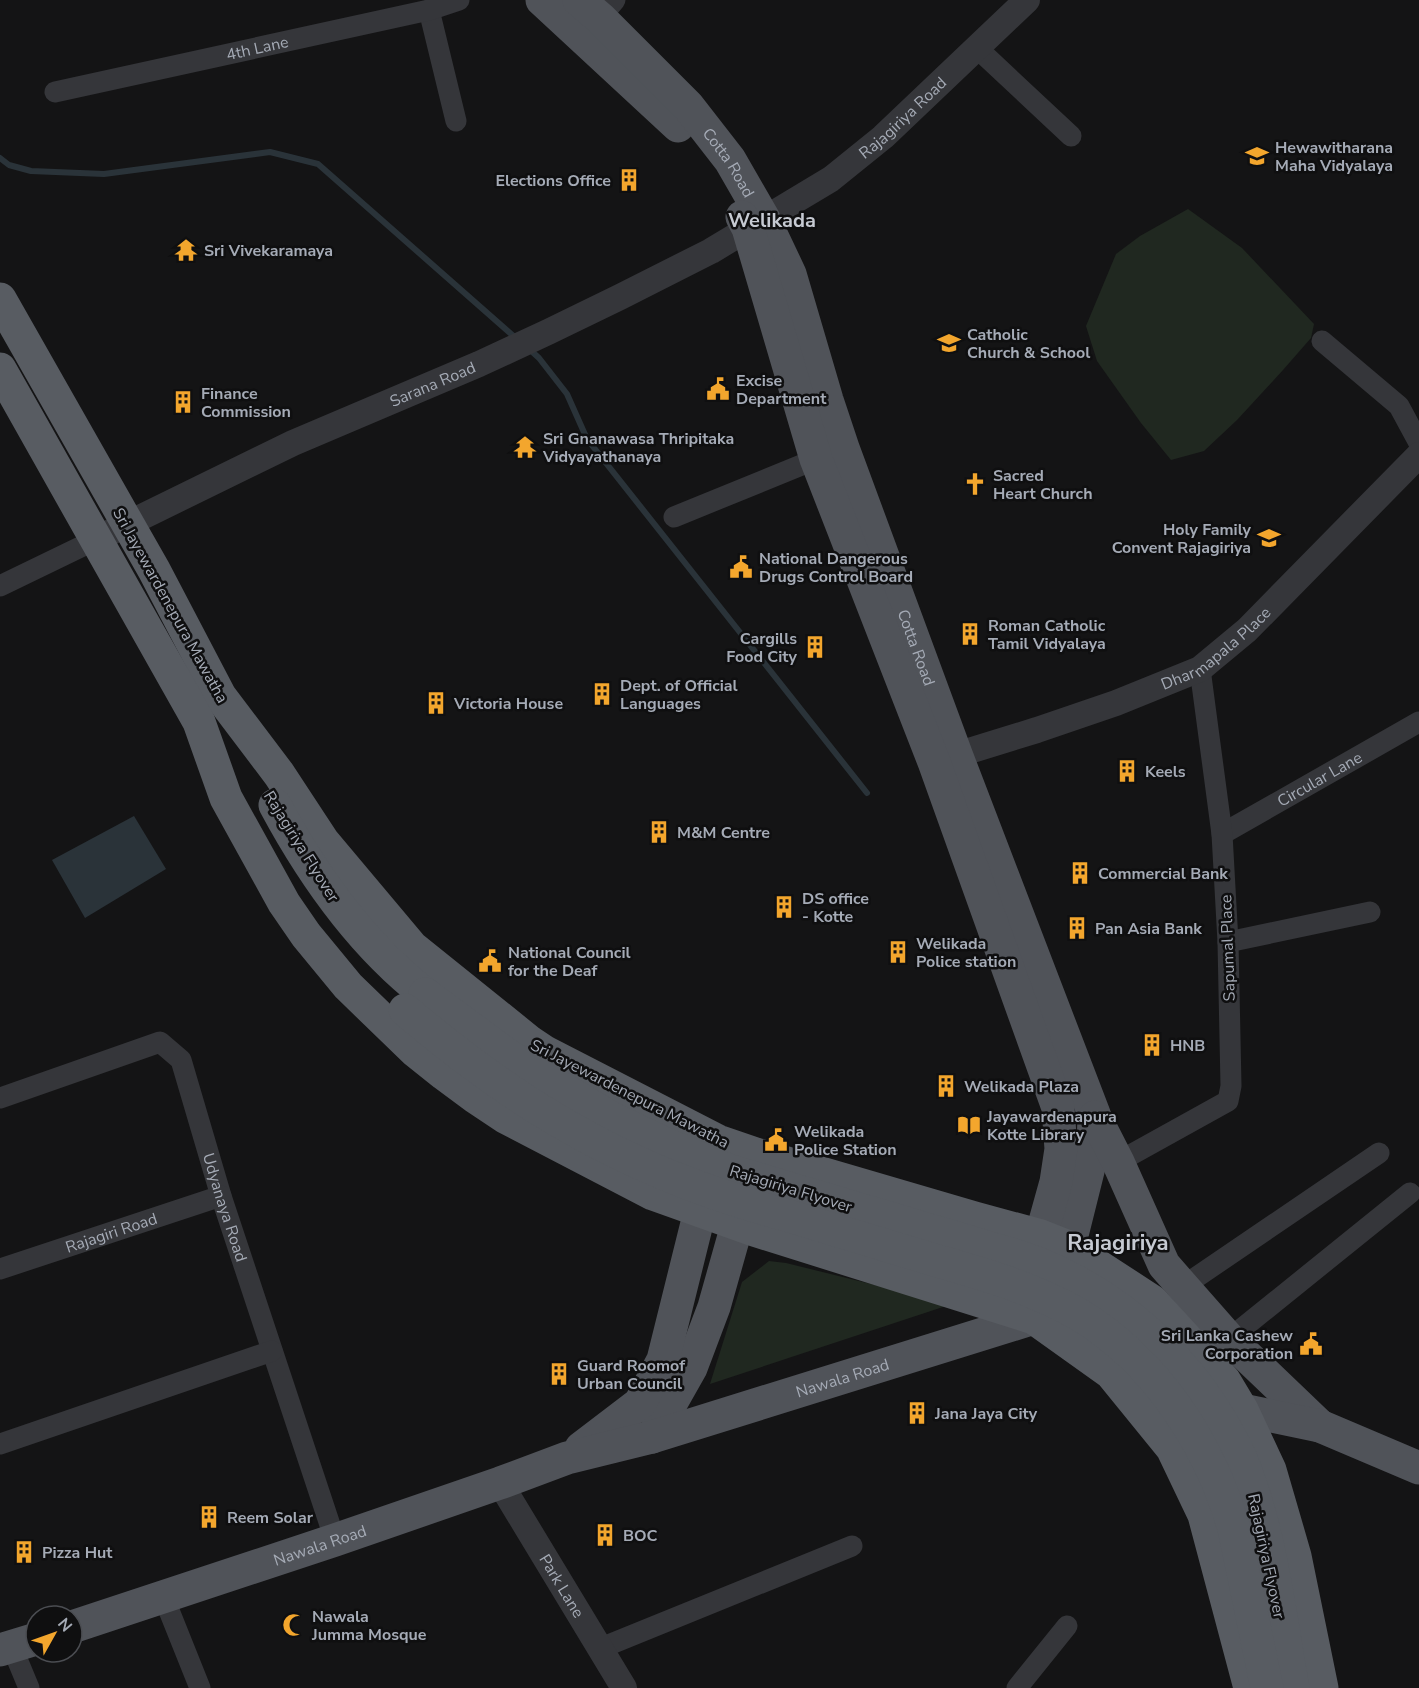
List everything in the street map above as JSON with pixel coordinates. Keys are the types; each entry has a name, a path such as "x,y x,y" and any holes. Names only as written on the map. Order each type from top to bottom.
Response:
{"highway":[{"name":"Sri Jayewardenepura Mawatha","path":"0,299 154,570 220,696 279,774 323,841 412,947 545,1052 718,1141 1055,1242 1152,1301 1224,1380 1242,1410 1270,1470 1295,1556 1322,1688"},
{"name":"Sri Jayewardenepura Mawatha","path":"0,369 199,722 226,798 284,903 306,935 348,986 414,1050 505,1117 653,1194 738,1225 1034,1318 1111,1373 1172,1448 1204,1515 1250,1688"},
{"name":"Rajagiriya Flyover","path":"220,696 285,823 309,864 336,903 406,979 509,1056 610,1118 728,1170 1047,1266 1091,1289 1121,1309 1156,1339 1200,1388 1234,1443 1244,1466 1265,1536 1293,1688"},
{"name":"Rajagiriya Flyover","path":"199,722 287,872 339,942 405,1010 442,1041 517,1096 567,1127 644,1166 714,1193 1028,1289 1079,1315 1109,1335 1140,1364 1163,1390 1185,1420 1210,1466 1234,1528 1267,1688"},
{"path":"505,1117 598,1145 607,1143 615,1137 618,1122 607,1105 545,1052"}],"main road":[{"name":"Cotta Road","path":"542,0 653,88 688,106 730,160 756,224 790,274 830,453 945,758 1092,1111 1093,1151 1055,1242"},
{"name":"Cotta Road","path":"598,6 653,88"},
{"name":"Cotta Road","path":"945,758 1058,1108 1061,1149 1056,1182 1055,1242"},
{"path":"1059,1117 1092,1111 1224,1380"},
{"name":"Nawala Road","path":"567,1458 640,1403 663,1360 718,1141"},
{"path":"651,1437 692,1368 714,1307 756,1154"},
{"path":"1034,1318 1055,1242"},
{"path":"1173,1276 1229,1339 1320,1426"},
{"name":"Nawala Road","path":"84,1623 335,1540 567,1458 651,1437 1034,1318"},
{"path":"1242,1410 1320,1426 1419,1468"}],"street":[{"name":"4th Lane","path":"56,92 429,10 459,0"},
{"name":"Rajagiriya Road","path":"756,224 831,179 883,137 1027,0"},
{"path":"429,10 456,121"},
{"path":"976,48 1071,136"},
{"name":"Sarana Road","path":"97,539 293,443 479,364 548,332 701,256 756,224"},
{"path":"1322,341 1399,406 1419,442"},
{"path":"674,517 830,453"},
{"name":"Dharmapala Place","path":"945,758 1037,730 1200,669 1247,630 1419,455"},
{"path":"0,586 97,539"},
{"name":"Sapumal Place","path":"1118,1162 1228,1101 1231,1086 1228,942 1222,834 1200,669"},
{"name":"Circular Lane","path":"1222,834 1419,722"},
{"path":"1228,942 1370,912"},
{"name":"Udyanaya Road","path":"0,1098 160,1042 181,1060 221,1196 335,1540"},
{"path":"1173,1276 1379,1153"},
{"path":"1229,1339 1410,1193"},
{"name":"Rajagiri Road","path":"0,1269 221,1196"},
{"path":"0,1444 272,1351"},
{"name":"Park Lane","path":"500,1483 624,1688"},
{"path":"601,1648 852,1546"},
{"path":"164,1598 200,1688"},
{"path":"1017,1688 1068,1626"},
{"path":"16,1645 29,1688"}],"shaded area":[{"path":"1188,209 1242,248 1314,324 1311,338 1237,420 1204,451 1171,460 1141,423 1097,361 1086,326 1116,254 1140,236"},
{"path":"134,816 166,869 85,918 52,860"},
{"path":"769,1261 786,1263 952,1304 710,1384 742,1282"}],"waterway":[{"path":"0,158 9,165 31,171 104,174 270,152 318,164 518,340"},
{"path":"528,348 539,358 567,394 587,439 867,793"}],"place":[{"name":"Hewawitharana Maha Vidyalaya","path":"1257,156"},
{"name":"Elections Office","path":"629,180"},
{"name":"Sri Vivekaramaya","path":"186,250"},
{"name":"Catholic Church & School","path":"949,343"},
{"name":"Excise Department","path":"718,389"},
{"name":"Finance Commission","path":"183,402"},
{"name":"Sri Gnanawasa Thripitaka Vidyayathanaya","path":"525,447"},
{"name":"Sacred Heart Church","path":"975,484"},
{"name":"Holy Family Convent Rajagiriya","path":"1269,538"},
{"name":"National Dangerous Drugs Control Board","path":"741,567"},
{"name":"Roman Catholic Tamil Vidyalaya","path":"970,634"},
{"name":"Cargills Food City","path":"815,647"},
{"name":"Dept. of Official Languages","path":"602,694"},
{"name":"Victoria House","path":"436,703"},
{"name":"Keels","path":"1127,771"},
{"name":"M&M Centre","path":"659,832"},
{"name":"Commercial Bank","path":"1080,873"},
{"name":"DS office - Kotte","path":"784,907"},
{"name":"Pan Asia Bank","path":"1077,928"},
{"name":"Welikada Police station","path":"898,952"},
{"name":"National Council for the Deaf","path":"490,961"},
{"name":"HNB","path":"1152,1045"},
{"name":"Welikada Plaza","path":"946,1086"},
{"name":"Jayawardenapura Kotte Library","path":"969,1125"},
{"name":"Welikada Police Station","path":"776,1140"},
{"name":"Sri Lanka Cashew Corporation","path":"1311,1344"},
{"name":"Guard Roomof Urban Council","path":"559,1374"},
{"name":"Jana Jaya City","path":"917,1413"},
{"name":"Reem Solar","path":"209,1517"},
{"name":"BOC","path":"605,1535"},
{"name":"Pizza Hut","path":"24,1552"},
{"name":"Nawala Jumma Mosque","path":"294,1625"}],"district":[{"name":"Welikada","path":"772,220"},
{"name":"Rajagiriya","path":"1118,1242"}]}
